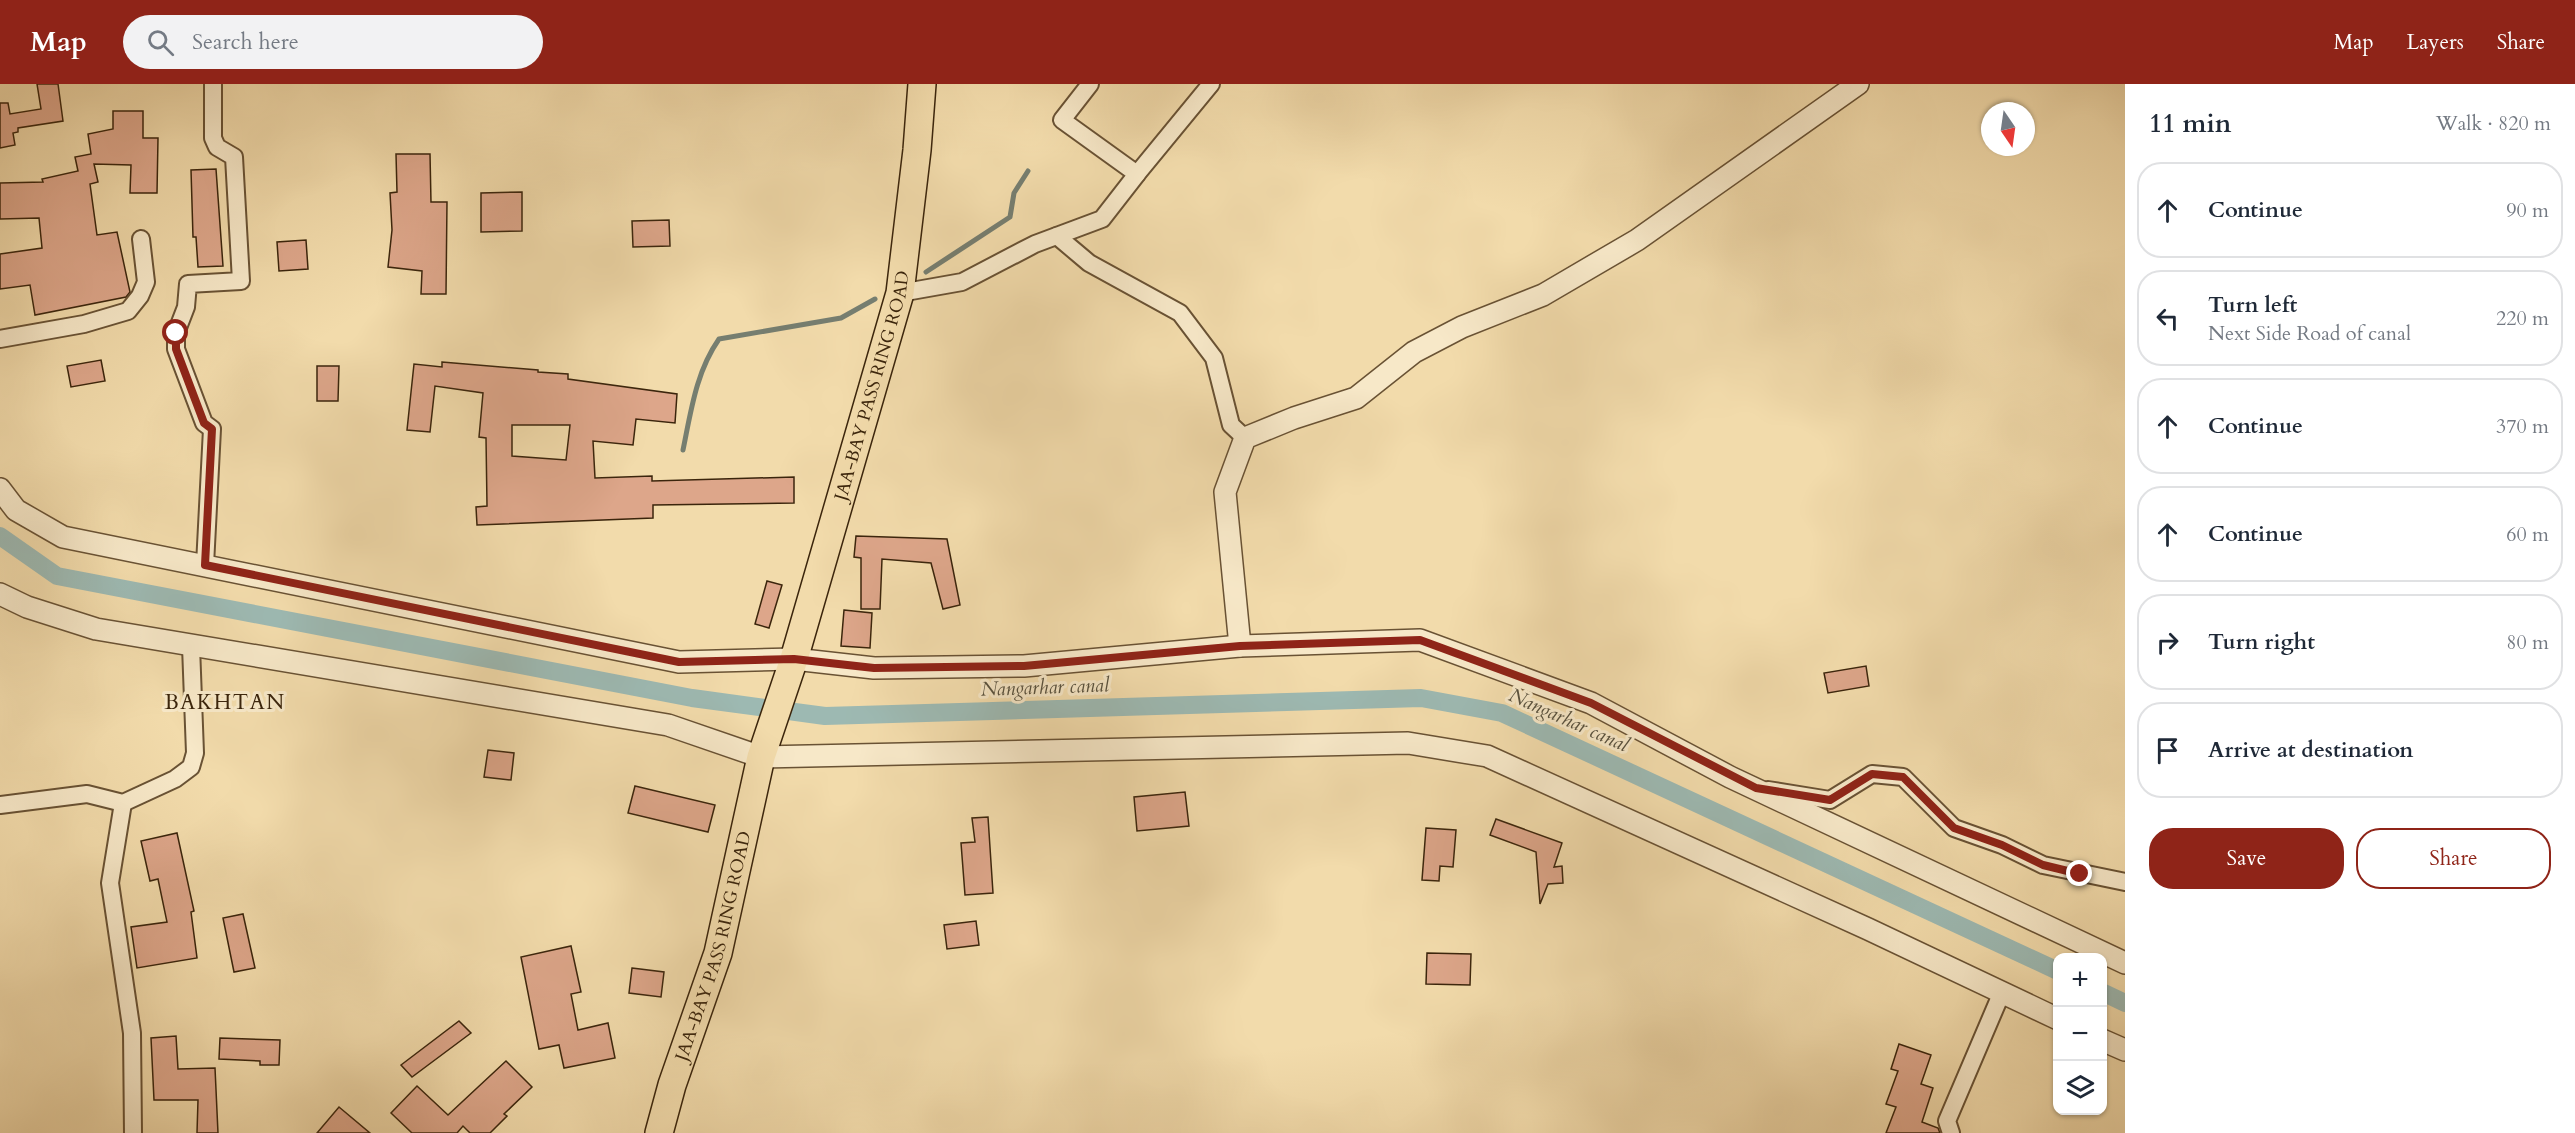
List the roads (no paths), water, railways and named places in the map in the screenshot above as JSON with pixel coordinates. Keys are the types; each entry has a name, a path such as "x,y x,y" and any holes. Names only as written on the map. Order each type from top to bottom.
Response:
{"highway":[{"name":"JAA-BAY PASS RING ROAD","path":"659,1133 672,1085 718,953 761,757 790,669 900,293 917,150 922,84"}],"street":[{"path":"205,565 212,429 204,423 176,349 176,333 186,307 188,284 241,281 234,157 217,147 213,138 213,84"},
{"path":"1090,84 1062,120 1137,174"},
{"path":"900,293 962,282 1035,244 1102,219 1211,84"},
{"path":"1240,646 1225,492 1245,438 1294,418 1356,398 1414,352 1462,327 1543,296 1636,240 1858,84"},
{"path":"1057,236 1089,263 1180,313 1214,358 1231,425 1245,438"},
{"path":"0,339 84,324 128,311 140,296 146,282 141,239"},
{"path":"0,489 16,510 63,537 679,662 790,669 1024,666 1240,646 1420,640 1591,703 1756,788 2125,963"},
{"path":"0,594 27,607 96,628 191,646 668,725 761,757 1408,743 1487,756 2053,1017"},
{"path":"0,805 87,794 123,802 166,783 191,767 195,753 191,646"},
{"path":"1756,788 1830,800 1872,774 1903,777 1954,828 2002,845 2043,865 2124,878"},
{"path":"123,802 110,883 132,1033 133,1133"},
{"path":"1951,1133 1947,1121 2002,992"},
{"path":"2107,1042 2125,1050"}],"waterway":[{"path":"926,272 1010,217 1014,193 1028,171"},
{"path":"683,450 700,378 719,339 841,318 875,299"},
{"name":"Nangarhar canal","path":"0,536 57,576 692,698 825,716 1421,698 1502,713 2053,969"},
{"name":"Nangarhar canal","path":"2107,994 2125,1003"}],"district":[{"name":"BAKHTAN","path":"225,702"}]}
